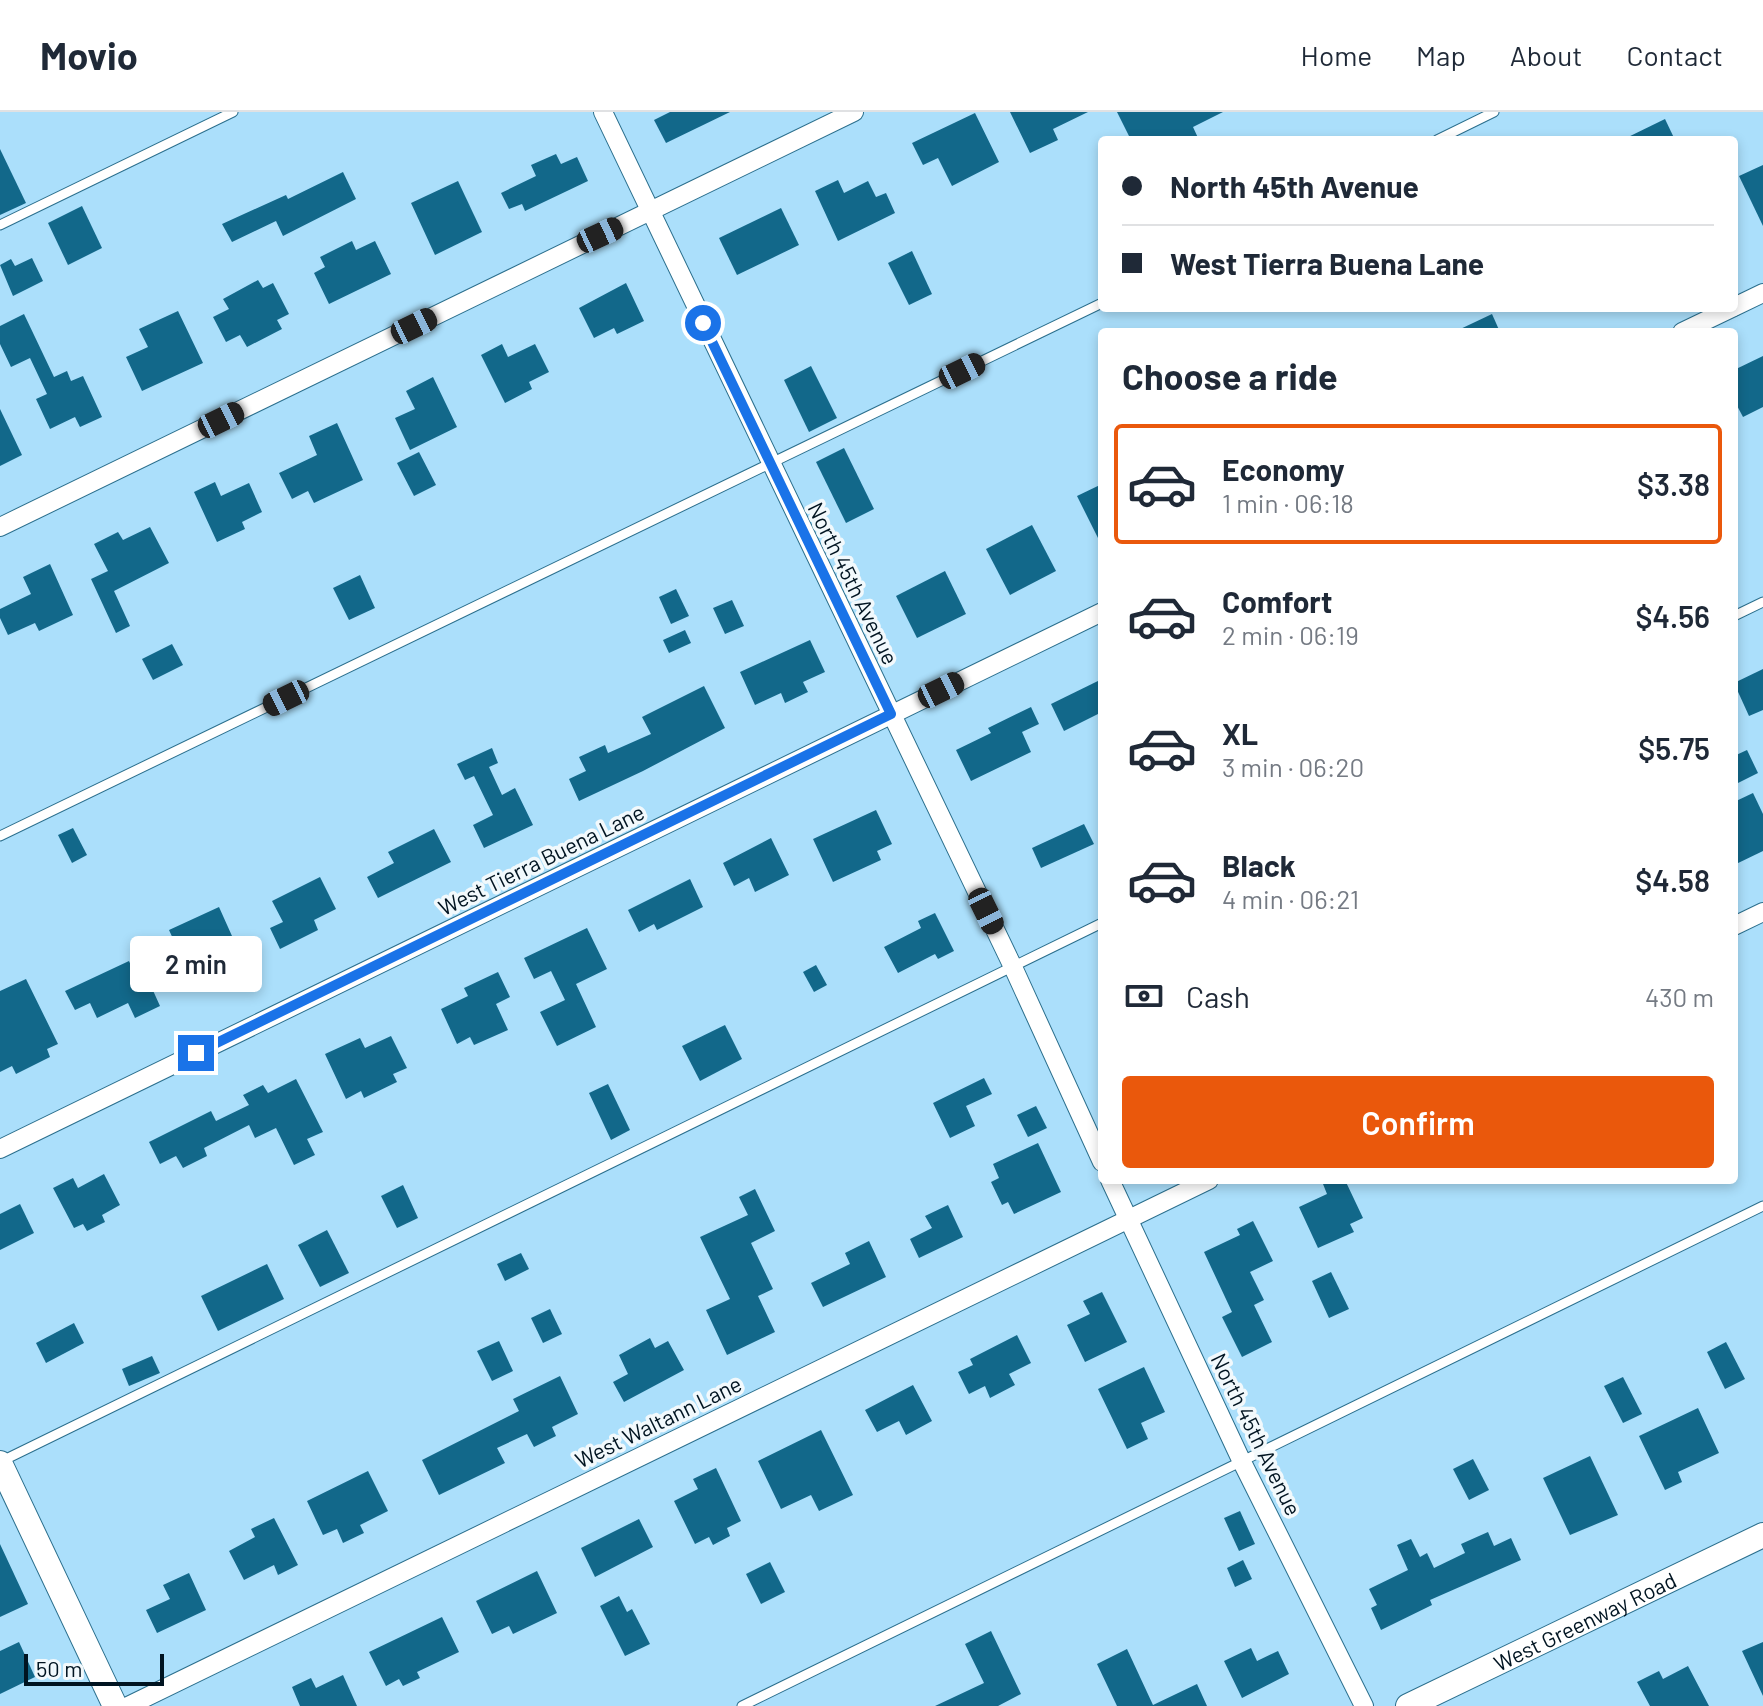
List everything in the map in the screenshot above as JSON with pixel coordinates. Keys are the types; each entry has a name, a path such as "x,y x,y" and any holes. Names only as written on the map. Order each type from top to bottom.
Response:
{"main road":[{"path":"0,1462 115,1706"},
{"name":"West Greenway Road","path":"1408,1706 1763,1535"}],"street":[{"name":"North 45th Avenue","path":"603,112 1013,967 1098,1153"},
{"path":"0,527 854,112"},
{"path":"1738,305 1763,293"},
{"path":"1690,328 1723,312"},
{"name":"West Tierra Buena Lane","path":"0,1149 1098,614"},
{"path":"1738,924 1763,912"},
{"name":"North 45th Avenue","path":"1112,1184 1242,1462 1364,1706"},
{"name":"West Waltann Lane","path":"128,1706 1201,1184"}],"lane":[{"path":"0,225 233,112"},
{"path":"1445,136 1494,112"},
{"path":"0,836 1098,305"},
{"path":"1738,614 1763,602"},
{"path":"0,1462 1098,925"},
{"path":"742,1706 1763,1206"}],"building":[{"path":"670,112 730,112 666,143 654,120"},
{"path":"1010,112 1088,112 1053,129 1058,140 1030,153"},
{"path":"1117,112 1223,112 1193,127 1197,136 1129,136"},
{"path":"975,113 999,162 952,186 938,158 923,165 912,143"},
{"path":"1665,119 1673,136 1630,136"},
{"path":"0,149 26,203 0,215"},
{"path":"556,154 561,164 577,157 588,181 525,211 522,204 509,209 501,193 536,176 531,165"},
{"path":"1763,165 1763,226 1739,176"},
{"path":"343,172 356,199 283,236 276,221 232,242 222,224 286,195 288,199"},
{"path":"838,180 844,193 868,181 876,197 886,193 895,213 838,241 815,191"},
{"path":"458,181 482,232 435,255 411,203"},
{"path":"82,206 102,248 68,265 48,223"},
{"path":"781,208 799,245 737,275 719,238"},
{"path":"352,241 356,250 375,241 391,274 329,304 314,273 325,267 320,257"},
{"path":"912,251 932,294 909,305 888,263"},
{"path":"32,258 43,281 13,296 0,265 11,259 15,266"},
{"path":"258,280 263,288 273,283 289,314 277,320 282,329 247,347 240,335 226,342 213,317 229,309 223,299"},
{"path":"626,283 644,321 617,334 614,328 594,338 579,308"},
{"path":"178,311 203,363 142,391 126,357 148,347 139,329"},
{"path":"24,314 54,377 67,371 71,381 83,376 102,417 80,427 75,417 50,429 36,399 47,394 30,358 11,367 0,344 0,326"},
{"path":"1492,314 1498,328 1462,328"},
{"path":"502,344 508,357 535,344 549,372 529,382 532,389 505,403 481,355"},
{"path":"1763,356 1763,407 1743,417 1738,408 1738,368"},
{"path":"811,366 837,418 809,432 784,380"},
{"path":"433,377 457,427 410,450 395,418 415,409 406,391"},
{"path":"0,409 22,455 0,466"},
{"path":"337,423 363,480 314,503 308,491 292,499 279,473 317,455 309,436"},
{"path":"844,448 874,509 846,523 816,462"},
{"path":"419,452 436,485 414,496 397,463"},
{"path":"215,482 221,496 249,483 262,512 242,522 245,529 217,542 194,492"},
{"path":"1098,486 1098,538 1077,496"},
{"path":"1032,525 1056,571 1010,595 986,549"},
{"path":"150,527 169,563 114,591 130,626 116,633 91,579 108,571 94,544 118,532 123,540"},
{"path":"50,564 73,615 39,631 35,623 8,635 0,618 0,609 31,594 23,577"},
{"path":"945,571 966,614 917,638 896,596"},
{"path":"360,575 375,608 349,620 333,588"},
{"path":"676,589 689,616 671,624 659,597"},
{"path":"732,600 744,626 725,634 713,608"},
{"path":"685,630 691,643 669,653 663,640"},
{"path":"810,640 825,672 803,682 808,692 785,703 781,693 755,705 740,672"},
{"path":"172,644 183,665 153,680 142,659"},
{"path":"1763,669 1763,710 1749,716 1738,692 1738,681"},
{"path":"1098,681 1098,714 1064,731 1051,704"},
{"path":"704,686 725,728 579,801 569,779 586,771 579,757 605,745 608,753 651,734 642,717"},
{"path":"1031,707 1039,724 1022,732 1031,752 971,781 956,750 991,733 988,728"},
{"path":"492,748 498,763 489,767 502,795 515,788 533,825 484,848 473,825 493,815 474,776 465,780 457,764"},
{"path":"1747,750 1758,773 1738,783 1738,754"},
{"path":"1753,793 1763,814 1763,851 1738,863 1738,800"},
{"path":"876,810 892,844 877,851 881,860 833,882 813,839"},
{"path":"1084,824 1094,844 1041,868 1032,848"},
{"path":"73,828 87,855 72,863 58,835"},
{"path":"434,829 451,862 378,898 367,877 394,863 388,852"},
{"path":"771,838 789,875 755,892 749,878 734,886 723,863"},
{"path":"320,877 336,909 314,920 318,930 280,949 270,928 283,922 272,901"},
{"path":"690,879 703,907 657,930 654,924 639,932 628,910"},
{"path":"219,907 232,936 203,950 211,968 191,978 169,930"},
{"path":"935,913 954,951 938,959 935,954 898,973 884,947 921,928 918,921"},
{"path":"587,928 607,969 576,984 596,1027 557,1046 540,1012 565,1000 551,971 534,979 524,958"},
{"path":"129,961 137,979 146,975 160,1006 135,1018 128,1003 97,1018 90,1003 75,1010 65,991"},
{"path":"816,965 827,985 814,992 803,972"},
{"path":"498,972 510,997 496,1004 508,1030 474,1045 470,1037 457,1044 441,1009 468,996 464,988"},
{"path":"26,979 58,1044 47,1049 50,1057 16,1074 12,1066 0,1072 0,991"},
{"path":"725,1025 742,1059 700,1081 682,1046"},
{"path":"391,1036 407,1068 393,1074 397,1082 364,1098 361,1091 346,1099 325,1054 360,1038 365,1048"},
{"path":"984,1078 992,1094 966,1106 975,1126 950,1138 933,1103"},
{"path":"296,1079 323,1132 307,1139 315,1155 294,1165 276,1128 255,1138 249,1125 204,1148 207,1156 183,1168 176,1156 160,1164 149,1142 211,1111 216,1121 249,1105 243,1095 263,1085 268,1093"},
{"path":"608,1084 630,1130 611,1140 589,1093"},
{"path":"1036,1106 1047,1128 1028,1137 1017,1115"},
{"path":"1038,1143 1061,1192 1014,1214 1008,1202 1002,1205 991,1182 999,1178 993,1164"},
{"path":"104,1174 120,1205 102,1215 105,1222 87,1231 83,1224 74,1228 53,1188 73,1178 78,1188"},
{"path":"1323,1184 1347,1184 1363,1218 1350,1224 1354,1232 1318,1248 1299,1207 1327,1194"},
{"path":"403,1185 418,1218 397,1228 381,1196"},
{"path":"755,1189 775,1231 751,1243 773,1289 758,1296 775,1332 727,1355 706,1310 730,1299 700,1237 748,1215 739,1197"},
{"path":"20,1204 34,1233 0,1250 0,1214"},
{"path":"948,1205 963,1237 919,1258 910,1239 932,1228 925,1216"},
{"path":"1253,1221 1273,1261 1250,1272 1264,1300 1254,1305 1272,1342 1242,1357 1222,1317 1232,1312 1204,1252 1240,1235 1237,1229"},
{"path":"327,1230 349,1273 320,1287 298,1245"},
{"path":"869,1241 886,1277 823,1307 811,1283 850,1264 845,1253"},
{"path":"521,1253 529,1269 505,1281 497,1264"},
{"path":"267,1264 284,1299 218,1331 201,1296"},
{"path":"1331,1272 1349,1309 1329,1318 1312,1281"},
{"path":"1102,1292 1127,1342 1085,1362 1067,1325 1090,1314 1083,1301"},
{"path":"550,1309 562,1334 543,1343 531,1318"},
{"path":"74,1323 84,1343 46,1363 36,1343"},
{"path":"1017,1335 1031,1363 1009,1374 1015,1385 990,1398 985,1386 969,1394 958,1372 973,1365 970,1359"},
{"path":"650,1338 655,1348 668,1341 684,1370 624,1402 613,1382 628,1374 619,1355"},
{"path":"499,1341 513,1371 492,1381 477,1351"},
{"path":"1726,1342 1745,1379 1725,1389 1707,1352"},
{"path":"152,1356 160,1373 129,1386 122,1369"},
{"path":"1144,1367 1165,1412 1141,1423 1148,1439 1127,1449 1098,1389"},
{"path":"560,1376 578,1414 552,1427 556,1436 534,1447 527,1434 497,1448 505,1463 439,1495 422,1460 519,1411 513,1399"},
{"path":"1623,1377 1642,1414 1623,1423 1604,1386"},
{"path":"913,1385 932,1421 906,1435 899,1421 877,1432 865,1410"},
{"path":"1698,1408 1719,1453 1678,1472 1682,1482 1665,1490 1639,1436"},
{"path":"821,1430 853,1495 819,1511 811,1495 781,1509 758,1461"},
{"path":"1590,1456 1618,1515 1570,1535 1543,1478"},
{"path":"1473,1459 1489,1490 1469,1500 1453,1469"},
{"path":"716,1468 741,1521 727,1528 730,1536 713,1545 709,1537 695,1544 674,1501 698,1489 693,1479"},
{"path":"368,1471 388,1511 360,1525 364,1533 343,1543 337,1529 323,1535 307,1501"},
{"path":"1240,1511 1255,1544 1239,1551 1224,1518"},
{"path":"274,1518 298,1565 278,1575 274,1565 244,1580 229,1551 255,1537 251,1529"},
{"path":"639,1519 653,1547 595,1577 581,1548"},
{"path":"1488,1532 1494,1546 1511,1538 1521,1560 1430,1600 1432,1605 1381,1630 1371,1608 1377,1605 1369,1589 1408,1570 1397,1545 1411,1539 1420,1557 1427,1553 1434,1568 1465,1553 1461,1544"},
{"path":"0,1544 28,1604 0,1617"},
{"path":"1243,1560 1252,1579 1235,1587 1227,1568"},
{"path":"770,1562 785,1592 761,1604 746,1574"},
{"path":"537,1571 557,1613 513,1634 509,1626 492,1634 476,1601"},
{"path":"189,1573 206,1610 157,1633 146,1610 170,1599 163,1585"},
{"path":"619,1596 627,1612 632,1609 650,1644 625,1656 600,1606"},
{"path":"442,1617 459,1652 417,1672 420,1678 403,1686 399,1679 386,1686 369,1652"},
{"path":"991,1631 1021,1694 998,1706 935,1706 984,1683 965,1644"},
{"path":"19,1642 35,1677 0,1694 0,1651"},
{"path":"1763,1642 1763,1696 1742,1651"},
{"path":"1251,1648 1257,1661 1278,1651 1289,1674 1242,1698 1224,1661"},
{"path":"1127,1649 1153,1705 1197,1684 1207,1706 1117,1706 1097,1664"},
{"path":"1688,1666 1709,1706 1650,1706 1637,1682 1659,1671 1663,1679"},
{"path":"343,1675 357,1706 300,1706 292,1687 311,1678 316,1688"}],"route":[{"path":"196,1053 891,714 703,323"}]}
